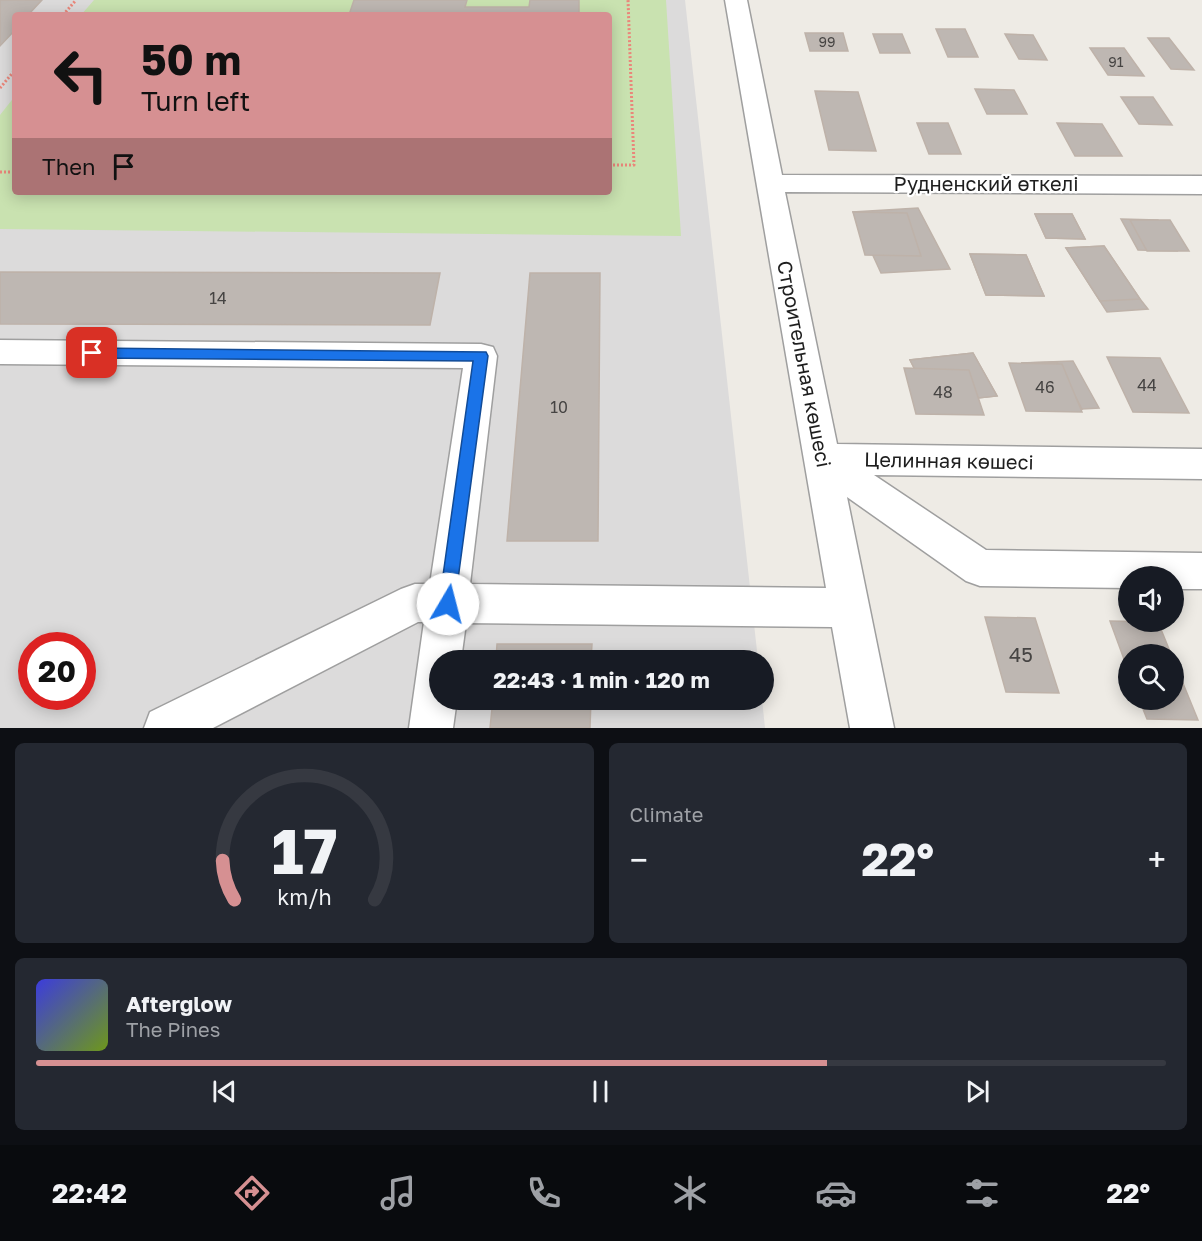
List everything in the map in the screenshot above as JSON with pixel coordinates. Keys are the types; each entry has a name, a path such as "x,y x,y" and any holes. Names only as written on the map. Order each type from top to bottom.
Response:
{"street":[{"name":"Строительная көшесі","path":"736,0 872,728"},
{"name":"Рудненский өткелі","path":"770,183 1202,185"},
{"path":"0,352 481,356 441,650"},
{"name":"Целинная көшесі","path":"822,459 1202,464"},
{"name":"Целинная көшесі","path":"822,459 980,568 1202,571"},
{"path":"166,728 415,603 851,608"},
{"path":"431,728 434,710"}],"path":[{"path":"66,12 76,0"},
{"path":"612,165 634,165 628,0"},
{"path":"0,88 12,74"}],"shaded area":[{"path":"0,0 685,0 757,650 429,650 429,710 763,710 765,728 0,728"}],"green space":[{"path":"94,0 666,0 681,236 0,229 0,115 12,100 12,195 612,195 612,12 84,12"}],"building":[{"path":"0,0 42,0 31,12 12,12 12,33 0,46"},
{"path":"354,0 467,0 465,7 529,7 530,0 579,0 579,12 350,12"},
{"path":"936,29 965,29 978,57 948,57"},
{"path":"805,33 843,33 848,51 810,51"},
{"path":"873,34 902,34 910,53 880,53"},
{"path":"1005,34 1033,35 1047,60 1019,59"},
{"path":"1148,38 1169,38 1194,70 1171,69"},
{"path":"1090,48 1124,48 1144,76 1108,75"},
{"path":"975,89 1014,90 1027,114 987,114"},
{"path":"815,91 858,92 876,151 829,150"},
{"path":"1121,97 1153,97 1172,125 1139,124"},
{"path":"917,123 948,123 961,154 929,154"},
{"path":"1057,123 1102,124 1122,156 1075,156"},
{"path":"918,208 950,269 881,273 853,212"},
{"path":"853,212 907,213 921,256 865,255"},
{"path":"1035,214 1072,214 1085,239 1046,238"},
{"path":"1035,214 1072,214 1085,239 1046,238"},
{"path":"1121,219 1158,220 1177,251 1138,250"},
{"path":"1130,220 1170,220 1189,251 1147,251"},
{"path":"1104,246 1148,309 1107,312 1066,248"},
{"path":"1104,246 1140,299 1100,301 1066,248"},
{"path":"970,254 1026,255 1044,296 986,295"},
{"path":"970,254 1026,255 1044,296 986,295"},
{"path":"0,272 440,273 430,325 0,324"},
{"path":"530,273 600,273 598,541 507,541"},
{"path":"973,353 997,396 932,403 910,360"},
{"path":"973,353 997,396 932,403 910,360"},
{"path":"1107,357 1160,358 1189,413 1133,412"},
{"path":"1073,361 1099,408 1045,411 1022,363"},
{"path":"1057,362 1082,409 1045,411 1022,363"},
{"path":"1009,363 1062,364 1082,412 1026,411"},
{"path":"904,368 969,370 984,415 916,414"},
{"path":"985,617 1035,618 1059,693 1006,692"},
{"path":"1110,621 1118,621 1118,632 1162,632 1167,644 1118,644"},
{"path":"497,644 592,644 592,650 497,650"},
{"path":"1184,686 1198,720 1147,719 1143,710 1184,710"},
{"path":"492,710 591,710 590,728 490,728"}],"route":[{"path":"92,353 481,356 448,604"}]}
